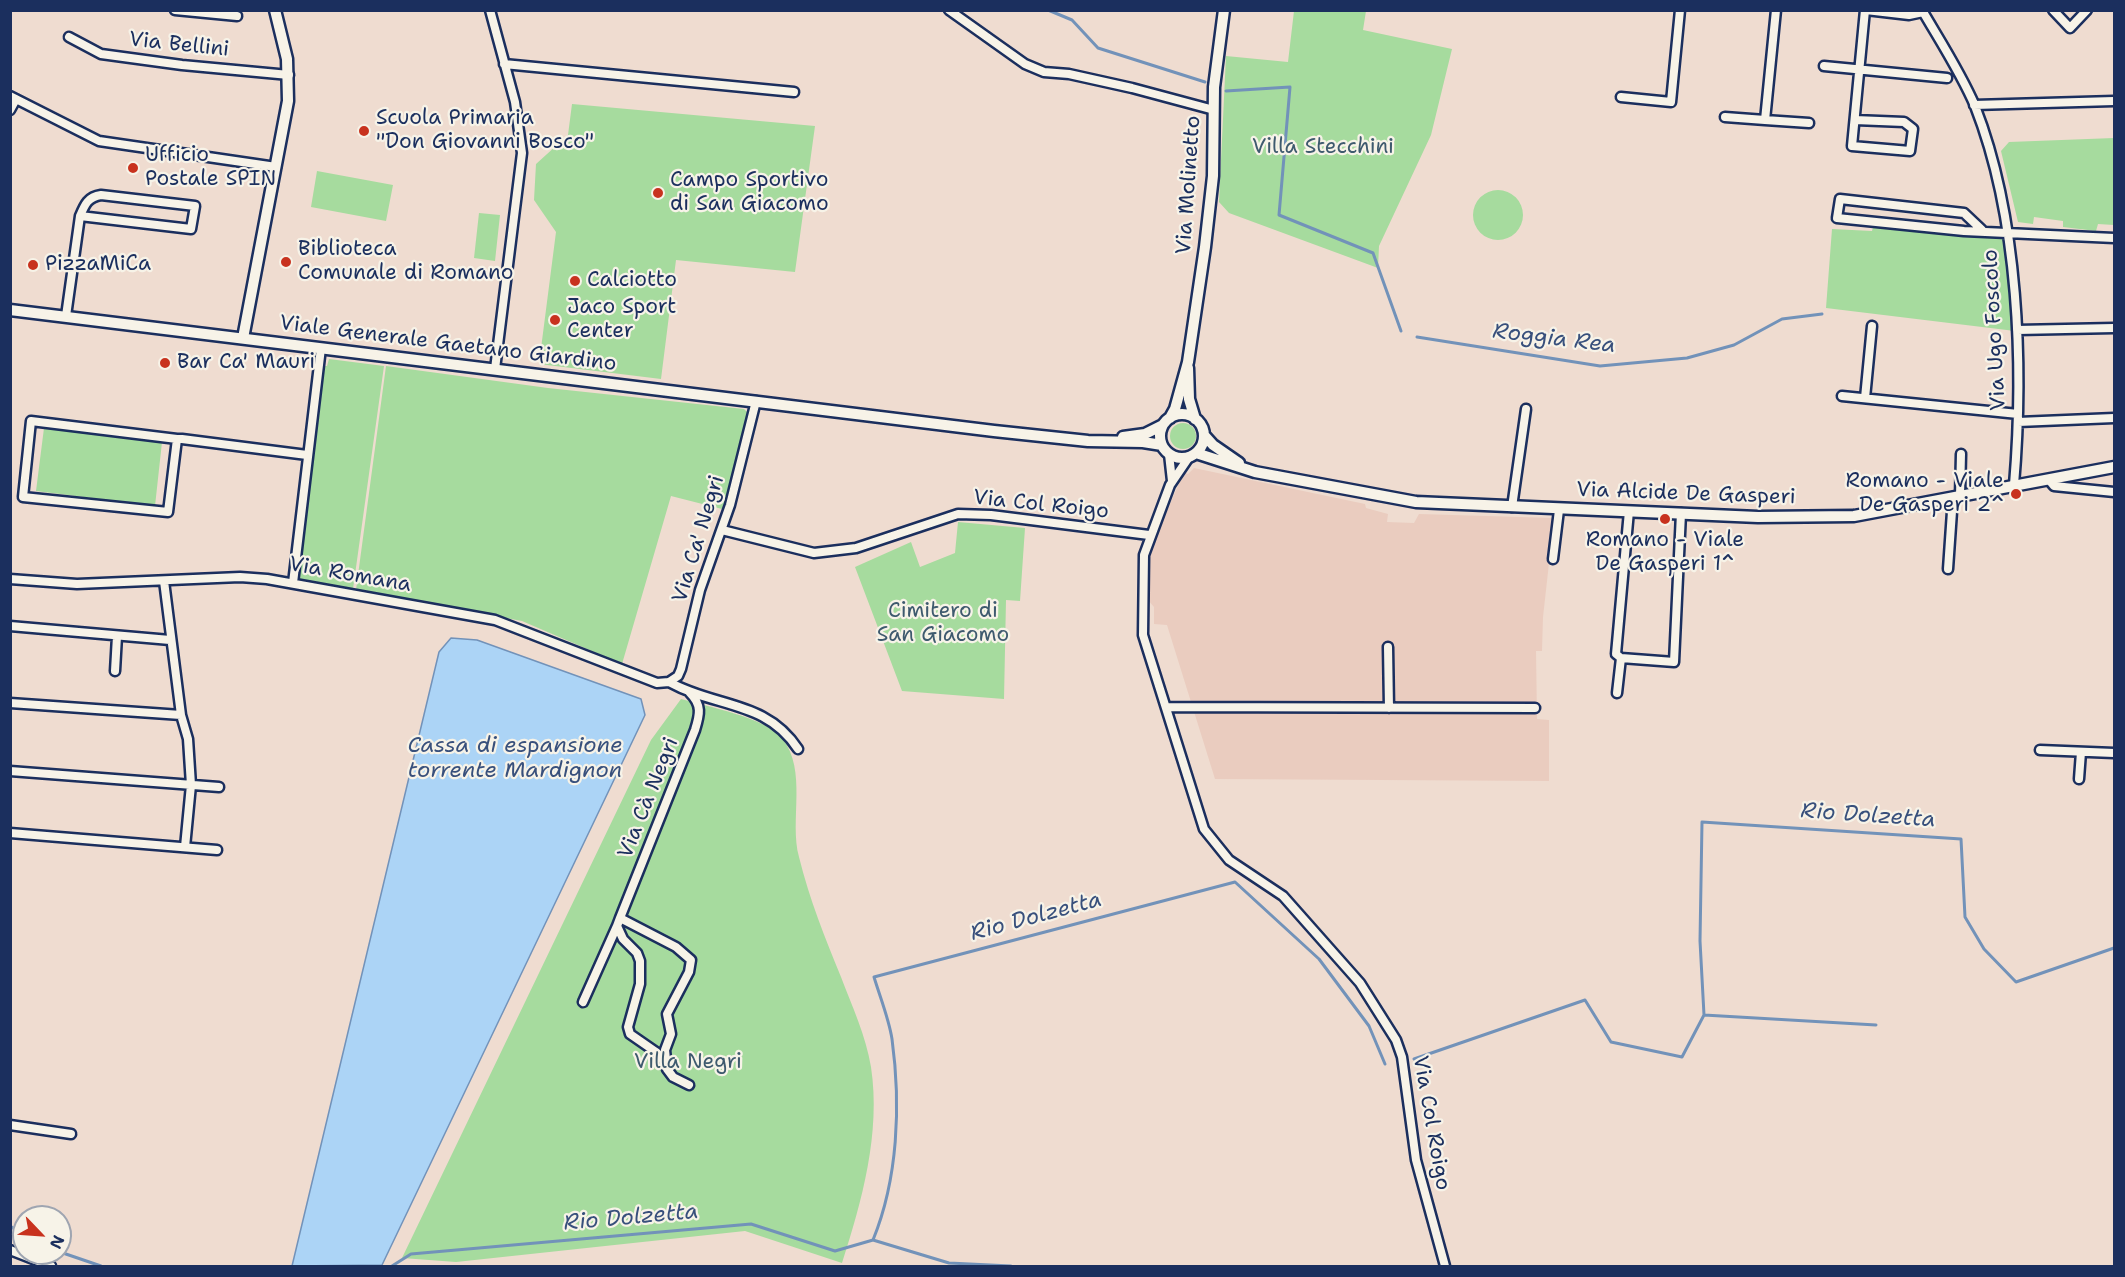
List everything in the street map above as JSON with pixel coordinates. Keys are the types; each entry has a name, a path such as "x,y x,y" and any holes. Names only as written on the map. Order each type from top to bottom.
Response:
{"main road":[{"path":"243,338 288,101 289,75 275,10"},
{"name":"Via Molinetto","path":"1195,419 1189,399 1188,362 1212,188 1214,87 1224,10"},
{"name":"Viale Generale Gaetano Giardino","path":"10,310 1096,442 1143,442 1166,450"},
{"name":"Via Molinetto","path":"1166,422 1188,362"},
{"path":"1182,414 1195,419 1203,435 1203,441 1193,455 1176,458 1166,450 1160,432 1166,422 1182,414"},
{"name":"Viale Generale Gaetano Giardino","path":"1096,442 1145,434 1166,422"},
{"name":"Via Alcide De Gasperi","path":"1203,435 1213,445 1255,472"},
{"name":"Via Alcide De Gasperi","path":"1193,455 1255,472 1386,498 1559,510 1828,518 1859,515 2115,467"}],"street":[{"path":"175,10 237,16"},
{"path":"490,10 518,116 522,153 495,369"},
{"path":"949,10 1025,64 1044,72 1090,79 1214,110"},
{"path":"1621,97 1671,102 1680,10"},
{"path":"1765,120 1776,10"},
{"path":"1855,120 1909,124 1913,129 1910,151 1852,146 1866,10 1909,15 1922,11"},
{"path":"2053,10 2070,28 2087,10"},
{"name":"Via Ugo Foscolo","path":"1922,11 1974,105 1989,154 2007,232 2017,330 2018,418 2014,485"},
{"name":"Via Bellini","path":"69,37 101,54 182,65 289,75"},
{"path":"504,64 794,92"},
{"path":"1824,66 1947,78"},
{"path":"10,110 13,98 99,141 276,167"},
{"path":"1974,105 2115,101"},
{"path":"1725,117 1809,123"},
{"path":"66,316 80,216 86,202 93,196 195,206 191,229 80,216"},
{"path":"1982,230 1964,213 1840,199 1837,218 1964,231 1982,230 2115,238"},
{"path":"1964,231 1971,220"},
{"path":"1865,398 1872,326"},
{"path":"2017,330 2115,328"},
{"path":"293,583 321,348"},
{"path":"1842,396 2018,418 2115,418"},
{"name":"Via Ca' Negri","path":"669,682 678,676 681,669 700,590 714,544 722,530 756,401"},
{"path":"1512,507 1526,409"},
{"path":"177,439 168,512 23,496 31,421 307,455"},
{"name":"Via Col Roigo","path":"1166,450 1172,482"},
{"path":"1948,569 1961,454"},
{"name":"Via Col Roigo","path":"1193,455 1172,482 1149,535 1144,555 1143,635 1204,829 1229,860 1283,896 1299,912 1360,983 1396,1040 1402,1057 1416,1160 1445,1266"},
{"path":"2049,480 2054,486 2115,492"},
{"path":"1553,560 1559,510"},
{"path":"1629,512 1615,650 1622,658 1674,662 1681,513"},
{"name":"Via Col Roigo","path":"722,530 814,553 856,548 958,514 991,515 1149,535"},
{"name":"Via Romana","path":"10,579 77,584 240,577 293,583 495,620 561,644 645,680 661,684 669,682"},
{"path":"164,580 181,715 188,739 191,785 185,848"},
{"path":"10,626 170,640"},
{"path":"115,671 117,636"},
{"path":"1388,647 1389,708"},
{"path":"1617,693 1622,658"},
{"path":"669,682 690,693 769,718 786,731 798,748"},
{"name":"Via Cà Negri","path":"619,922 701,711 698,700 690,693"},
{"path":"10,703 181,715"},
{"path":"1166,707 1535,708"},
{"path":"2040,750 2115,753"},
{"path":"2079,779 2081,752"},
{"path":"10,771 219,787"},
{"path":"10,833 217,850"},
{"path":"583,1002 619,922"},
{"path":"619,922 676,947 691,960 689,972 667,1014 671,1034 665,1050 665,1063"},
{"path":"619,922 623,939 637,953 640,961 640,984 628,1027 630,1034 656,1052 673,1077 689,1085"},
{"path":"10,1125 71,1134"},
{"path":"10,1250 51,1266"}],"shaded area":[{"path":"1194,468 1365,504 1366,508 1388,514 1387,522 1414,523 1419,514 1554,518 1543,617 1542,651 1536,651 1537,719 1549,720 1549,781 1215,779 1167,625 1154,624 1154,607 1147,599 1148,564 1154,540 1184,472 1188,474"}],"green space":[{"name":"Villa Stecchini","path":"1294,11 1366,11 1363,30 1452,49 1431,135 1379,246 1378,268 1229,213 1219,202 1226,56 1288,62"},
{"path":"572,104 815,126 795,272 676,260 661,379 539,364 556,232 534,200 536,164 568,135"},
{"path":"2114,138 2114,225 2098,224 2096,231 2063,227 2063,221 2034,217 2033,224 2018,222 2001,151 2009,142"},
{"path":"317,171 393,185 386,221 311,207"},
{"path":"1493,190 1503,190 1516,197 1523,210 1523,220 1516,233 1503,240 1493,240 1484,236 1477,229 1473,220 1473,210 1477,201 1484,194"},
{"path":"479,213 500,215 495,261 474,258"},
{"path":"1874,223 2002,237 2006,240 2015,331 1826,308 1832,229 1872,231"},
{"path":"329,359 384,366 353,589 301,580 298,573 324,366 327,366"},
{"path":"386,366 548,388 744,409 748,413 725,507 722,509 671,496 622,664 522,621 356,590"},
{"path":"1183,423 1192,427 1196,436 1192,445 1183,449 1174,445 1170,436 1174,427"},
{"path":"44,428 162,442 155,506 36,491"},
{"name":"Cimitero di San Giacomo","path":"958,522 1025,528 1020,601 1006,600 1004,699 902,691 855,567 911,542 920,567 955,553"},
{"name":"Villa Negri","path":"681,699 763,724 782,738 790,751 794,765 796,843 799,857 818,918 862,1033 871,1067 874,1117 868,1166 842,1263 745,1231 456,1262 402,1258 651,740"}],"water":[{"name":"Cassa di espansione torrente Mardignon","path":"451,638 477,640 641,699 645,715 382,1265 292,1266 439,652"}],"waterway":[{"name":"Roggia Rea","path":"1048,10 1072,20 1098,48 1205,82"},
{"name":"Roggia Rea","path":"1226,91 1290,87 1279,215 1373,253 1401,331"},
{"name":"Roggia Rea","path":"1417,337 1600,366 1687,358 1734,345 1782,319 1822,314"},
{"name":"Rio Dolzetta","path":"1704,1015 1700,941 1702,822 1961,839 1965,917 1984,949 2016,982 2114,948"},
{"name":"Rio Dolzetta","path":"392,1266 411,1254 751,1224 835,1251 873,1240 888,1192 897,1116 892,1039 874,977 1235,882 1319,959 1369,1026 1385,1064"},
{"name":"Rio Dolzetta","path":"1414,1059 1585,1000 1611,1042 1682,1057 1704,1015 1876,1025"},
{"name":"Rio Dolzetta","path":"873,1240 949,1263 1011,1266"},
{"path":"72,1256 101,1266"}],"place":[{"name":"Scuola Primaria \"Don Giovanni Bosco\"","path":"364,131"},
{"name":"Ufficio Postale SPIN","path":"133,168"},
{"name":"Campo Sportivo di San Giacomo","path":"658,193"},
{"name":"Biblioteca Comunale di Romano","path":"286,262"},
{"name":"PizzaMiCa","path":"33,265"},
{"name":"Calciotto","path":"575,281"},
{"name":"Jaco Sport Center","path":"555,320"},
{"name":"Bar Ca' Mauri","path":"165,363"},
{"name":"Romano - Viale De Gasperi 2^","path":"2016,494"},
{"name":"Romano - Viale De Gasperi 1^","path":"1665,519"}]}
